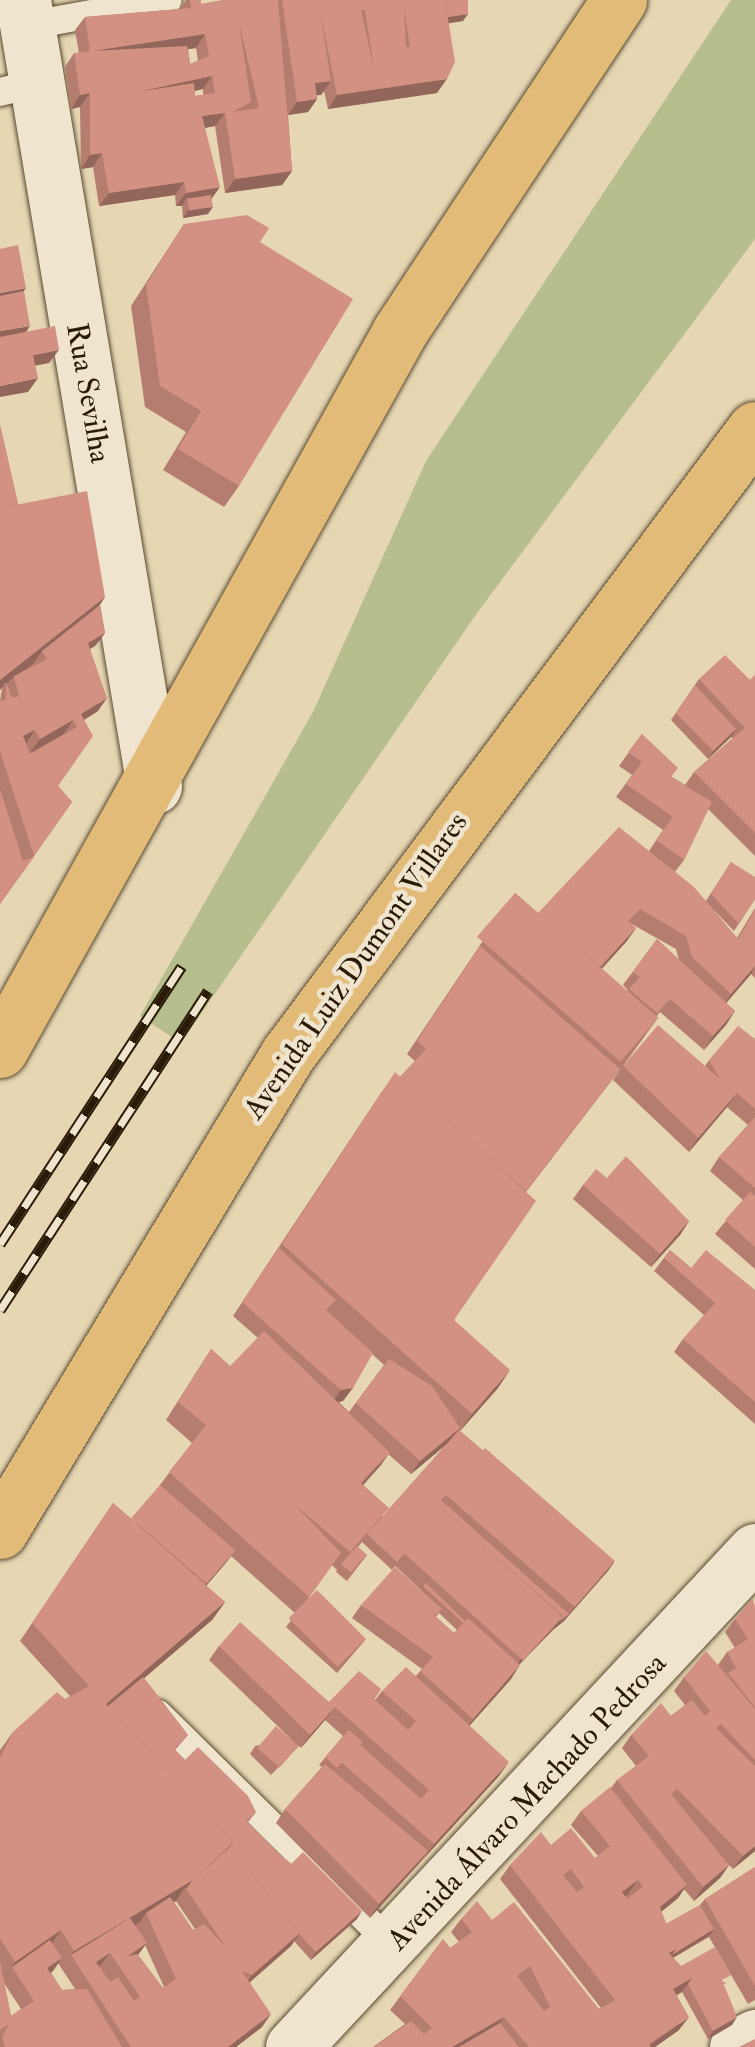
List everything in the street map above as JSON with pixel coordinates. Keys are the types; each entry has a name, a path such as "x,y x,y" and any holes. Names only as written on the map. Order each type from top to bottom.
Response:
{"main road":[{"path":"0,1050 154,786 400,331 619,0"},
{"name":"Avenida Luiz Dumont Villares","path":"0,1532 288,1054 755,429"}],"street":[{"name":"Rua Sevilha","path":"24,13 18,88 154,786"},
{"name":"Avenida Álvaro Machado Pedrosa","path":"293,2047 394,1947 755,1551"},
{"path":"737,2047 755,2036"}],"lane":[{"path":"24,13 168,0"},
{"path":"150,1706 394,1947"}],"green space":[{"path":"731,0 755,0 755,239 477,613 181,1043 140,1016 313,712 426,461"}],"building":[{"path":"190,0 201,0 201,4 278,0 292,171 235,179 225,113 202,116 220,187 186,193 184,182 109,193 102,153 90,155 90,93 80,95 74,53 90,51 85,17 191,8","holes":["239,23 259,108 232,112 251,102","205,34 209,56 190,64 187,46 92,51","212,76 215,93 195,96 194,83 137,92"]},
{"path":"282,0 445,0 455,62 447,79 337,95 320,10 331,81 315,83 317,99 297,102","holes":["404,6 410,47 406,47","361,10 365,10 374,69"]},
{"path":"445,0 468,0 468,14 448,17"},
{"path":"211,195 213,207 189,211 187,199"},
{"path":"247,215 269,228 260,242 353,299 239,486 178,449 201,411 160,386 146,285 184,224"},
{"path":"18,245 26,288 0,293 0,249"},
{"path":"24,291 30,326 0,331 0,296"},
{"path":"55,326 59,350 33,355 38,378 0,386 0,337"},
{"path":"0,425 18,504 0,508"},
{"path":"87,491 105,597 0,680 0,508"},
{"path":"100,605 105,633 88,643 107,698 81,714 93,736 58,786 72,802 34,856 0,751 0,701 18,696 22,708 14,676 47,659 42,651","holes":["73,720 77,727 30,754 23,736 35,730 40,739"]},
{"path":"725,655 750,680 755,675 755,833 694,772 745,728 699,679"},
{"path":"695,685 736,729 713,751 676,713"},
{"path":"642,734 678,768 671,777 712,802 684,860 656,840 673,817 626,784 642,762 628,752"},
{"path":"0,789 23,861 34,857 0,904"},
{"path":"619,827 694,887 738,939 755,910 755,966 731,994 692,957 686,936 640,909 628,921 636,928 600,967 538,913"},
{"path":"731,862 755,877 755,899 739,924 711,894"},
{"path":"515,893 658,1018 620,1061 477,937"},
{"path":"657,939 735,1011 713,1036 670,999 657,1013 629,989 640,977 633,972"},
{"path":"480,946 620,1069 526,1191 400,1077 426,1049 417,1041"},
{"path":"658,1025 720,1079 709,1060 738,1026 755,1039 755,1109 737,1093 698,1138 623,1066"},
{"path":"395,1072 536,1201 454,1320 510,1370 472,1414 282,1244"},
{"path":"755,1117 755,1188 719,1157"},
{"path":"626,1156 689,1221 660,1254 583,1185 596,1169 607,1178"},
{"path":"750,1192 755,1196 755,1247 725,1220"},
{"path":"279,1248 336,1300 326,1310 373,1353 353,1388 341,1390 242,1302"},
{"path":"670,1250 691,1268 706,1250 755,1290 755,1402 683,1339 715,1303 664,1258"},
{"path":"264,1331 390,1453 356,1488 230,1366"},
{"path":"211,1349 389,1508 350,1552 294,1504 341,1553 309,1597 169,1472 206,1425 178,1402"},
{"path":"389,1359 432,1386 460,1428 420,1461 356,1403"},
{"path":"459,1430 483,1451 441,1500 569,1614 559,1622 563,1616 443,1509 397,1562 367,1534"},
{"path":"485,1448 615,1561 575,1607 445,1494"},
{"path":"160,1485 235,1551 207,1584 131,1518"},
{"path":"113,1503 225,1602 106,1704 233,1842 193,1880 74,1951 61,1930 15,1962 0,1938 0,1758 13,1732 57,1692 65,1699 89,1686 32,1623"},
{"path":"443,1509 563,1617 523,1661 404,1553"},
{"path":"357,1546 367,1555 351,1573 341,1564"},
{"path":"395,1567 442,1609 435,1616 454,1633 468,1618 520,1665 473,1719 420,1671 433,1657 361,1605"},
{"path":"426,1583 465,1621 463,1623 423,1586"},
{"path":"317,1590 366,1639 338,1667 289,1618"},
{"path":"752,1599 755,1707 728,1673 736,1668 727,1652 748,1639 735,1619"},
{"path":"240,1622 329,1702 359,1671 381,1689 373,1698 408,1730 416,1721 382,1691 406,1667 509,1762 434,1844 341,1762 358,1743 421,1799 429,1790 335,1707 310,1735 219,1646"},
{"path":"706,1651 755,1709 755,1760 721,1724 716,1728 755,1766 755,1846 743,1856 677,1789 671,1794 729,1865 703,1887 617,1780 649,1756 631,1735 661,1703 671,1716 692,1700 705,1716 710,1711 684,1677"},
{"path":"143,1677 188,1735 174,1749 185,1760 198,1747 248,1796 256,1812 246,1821 276,1851 291,1864 303,1852 362,1911 316,1952 230,1847 233,1842 108,1706"},
{"path":"276,1726 299,1746 280,1768 257,1748"},
{"path":"349,1730 363,1742 337,1768 325,1757"},
{"path":"325,1764 428,1851 379,1904 285,1809"},
{"path":"610,1787 687,1885 660,1907 676,1949 669,1953 692,1978 673,1989 689,2017 649,2044 651,2047 529,2047 504,2017 452,2047 374,2047 411,2021 424,2034 432,2028 400,1996 443,1939 450,1948 472,1932 461,1919 477,1901 492,1920 514,1902 599,2009 615,2000 510,1865 541,1832 551,1845 571,1828 595,1858 610,1846 581,1811","holes":["571,1869 584,1887 577,1892 563,1875","638,1880 643,1886 627,1899 622,1892","530,1966 550,2007 544,2011 517,1976"]},
{"path":"230,1847 300,1933 252,1975 242,1971 271,2014 228,2047 131,2047 71,1955 130,1918 147,1943 128,1956 137,1954 163,1988 176,1979 146,1913 170,1897 193,1930 204,1924 226,1947 186,1889","holes":["110,1953 140,1997 134,2001 118,1977 110,1982 96,1962"]},
{"path":"755,1867 755,1986 705,1899"},
{"path":"700,1905 714,1929 672,1955 676,1949 666,1924"},
{"path":"50,1940 62,1958 47,1968 62,1990 87,1989 122,2047 5,2047 2,2038 9,2024 0,2030 0,1961 11,2016 34,2001 12,1967"},
{"path":"715,1947 731,1975 722,1980 737,2017 713,2031 688,1984 692,1978 681,1966"},
{"path":"500,2023 519,2047 459,2047"},
{"path":"755,2039 755,2047 739,2047"}],"railway":[{"path":"0,1244 182,966"},
{"path":"0,1310 208,991"}]}
